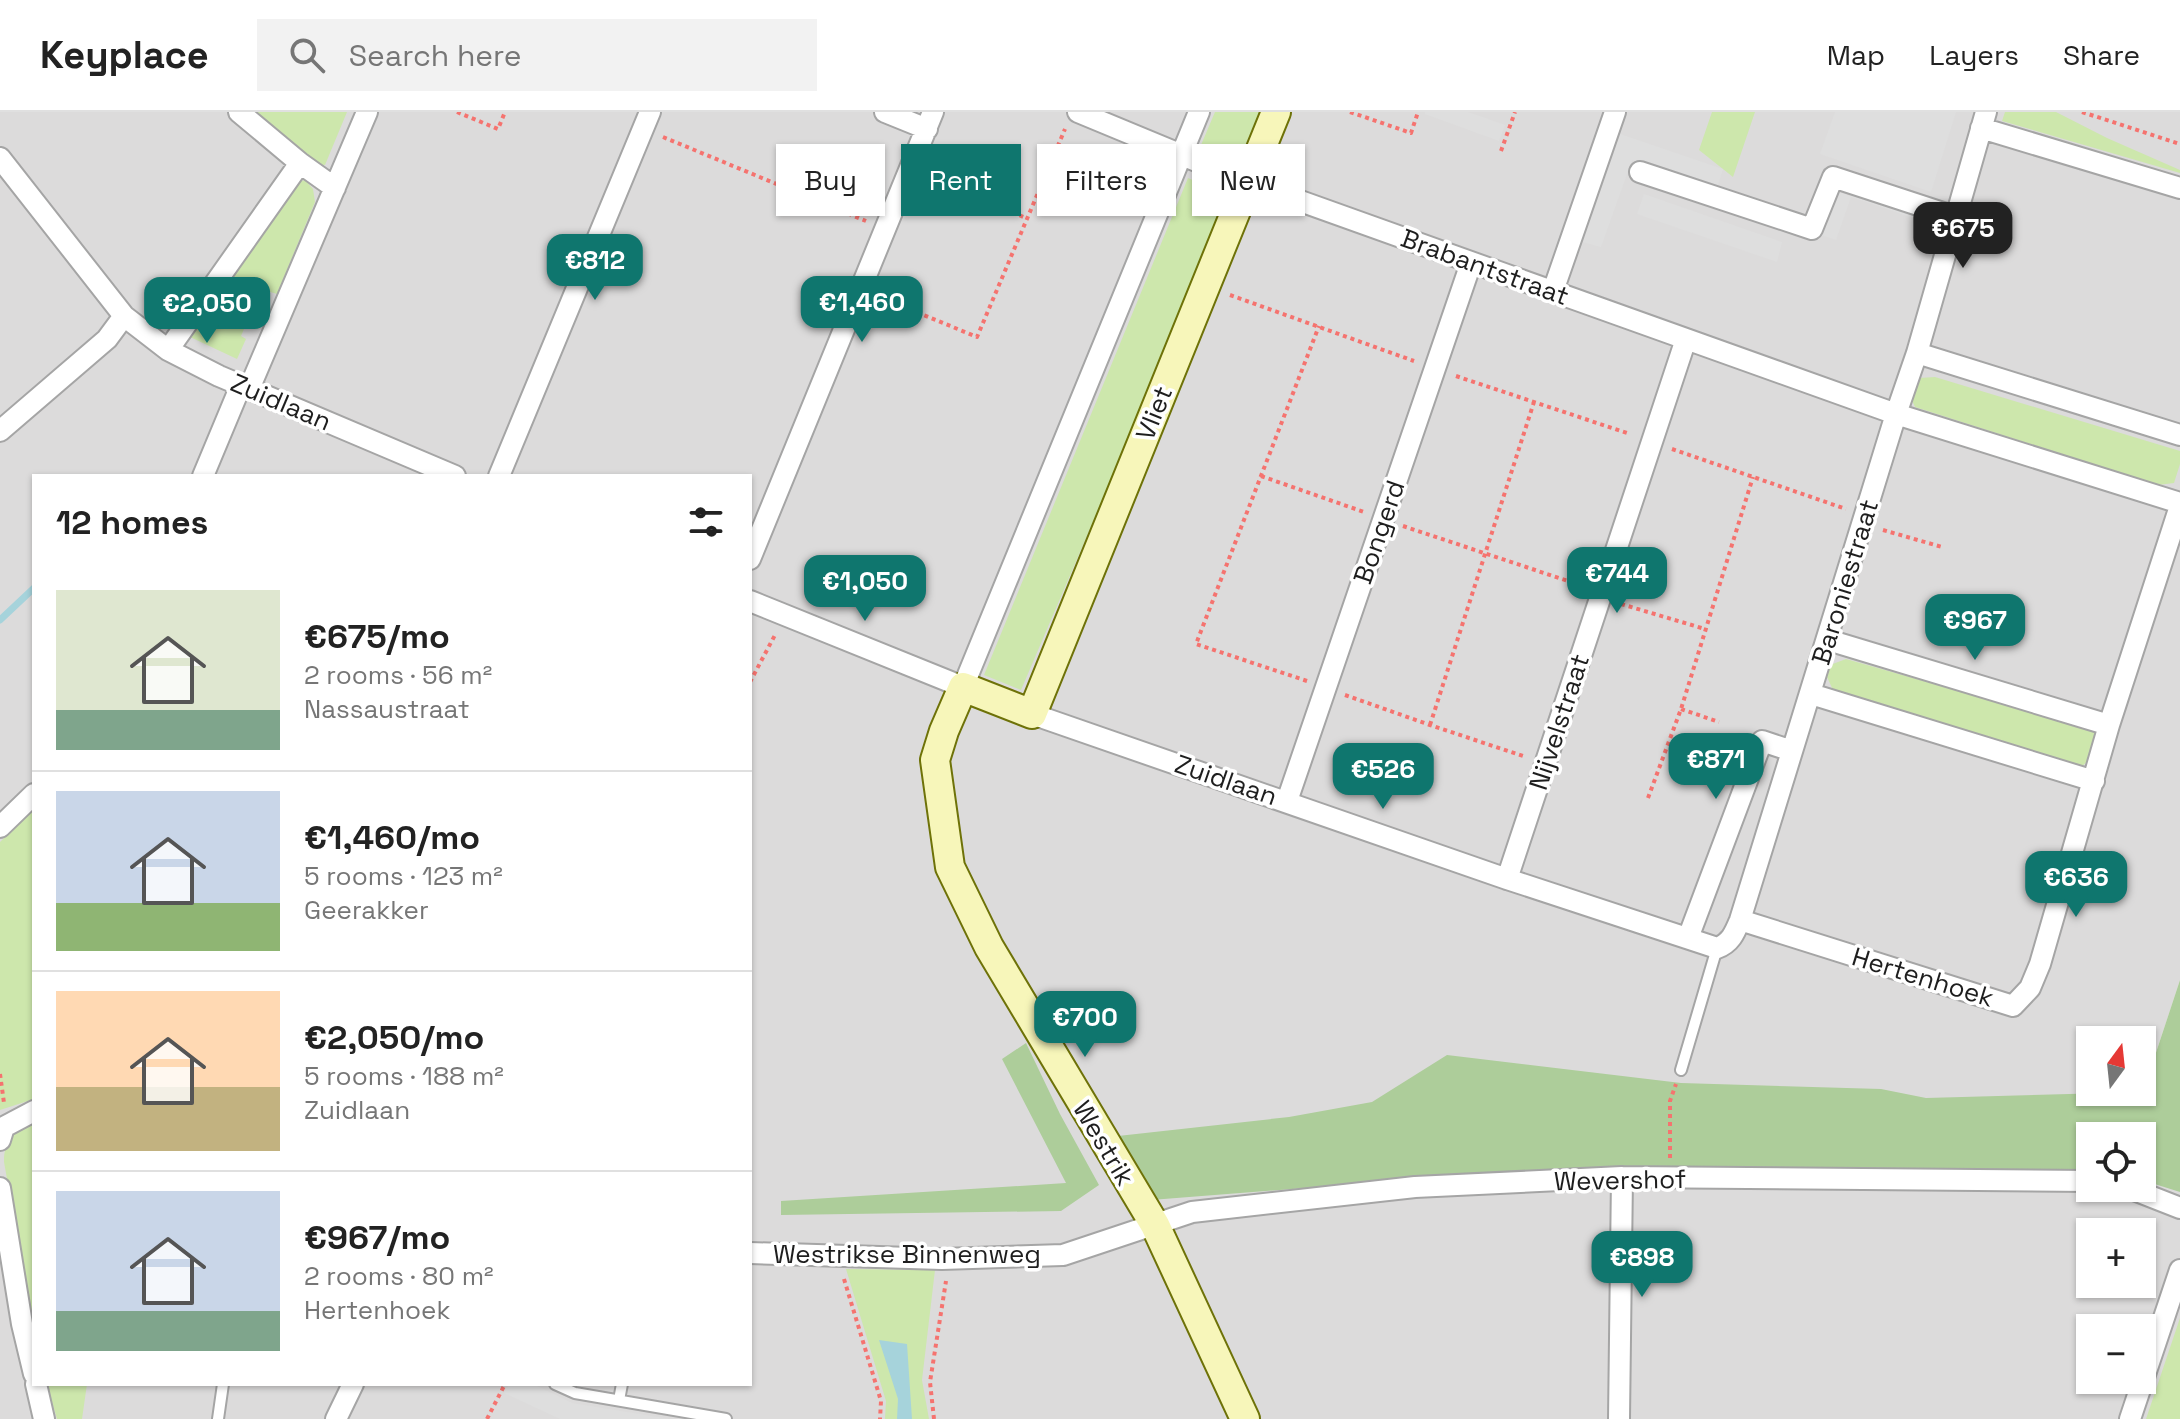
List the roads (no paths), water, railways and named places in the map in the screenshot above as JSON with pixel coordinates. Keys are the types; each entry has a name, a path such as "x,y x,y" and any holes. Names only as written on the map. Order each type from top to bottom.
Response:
{"street":[{"path":"239,112 335,188"},
{"path":"204,474 367,112"},
{"path":"752,554 930,121 885,112"},
{"path":"963,687 1199,112"},
{"name":"Vliet","path":"1263,144 1276,112"},
{"path":"1553,291 1615,112"},
{"name":"Brabantstraat","path":"1072,119 1192,160"},
{"path":"500,474 646,120"},
{"path":"1984,120 2180,188"},
{"name":"Baroniestraat","path":"1740,920 1917,353 1984,120"},
{"name":"Zuidlaan","path":"0,158 124,316 168,350 245,387 450,474"},
{"path":"168,350 300,163"},
{"path":"1640,172 1812,229 1833,177 1955,217"},
{"name":"Brabantstraat","path":"1305,203 1896,414"},
{"name":"Vliet","path":"1032,714 1234,216"},
{"name":"Bongerd","path":"1287,801 1471,263"},
{"path":"0,431 107,339 124,316"},
{"name":"Nijvelstraat","path":"1507,879 1686,339"},
{"path":"1917,353 2180,435"},
{"name":"Hertenhoek","path":"1740,920 2013,1006 2030,988 2040,964 2109,725 2180,505 1896,414"},
{"name":"Zuidlaan","path":"752,602 1032,714 1507,879 1717,948"},
{"path":"1828,640 2109,725"},
{"name":"Westrik","path":"963,687 935,760 950,867 989,947 1155,1225 1245,1419"},
{"path":"1811,694 2094,781"},
{"path":"1688,938 1762,741 1792,751"},
{"path":"0,827 32,796"},
{"path":"1717,948 1734,937 1740,920"},
{"path":"0,1140 4,1127 32,1112"},
{"path":"1619,1419 1622,1177"},
{"name":"Wevershof","path":"1155,1225 1192,1212 1415,1187 1622,1177 2076,1181"},
{"path":"0,1188 22,1324 32,1366"},
{"path":"2156,1199 2180,1208"},
{"name":"Westrikse Binnenweg","path":"752,1253 950,1259 1063,1255 1155,1225"},
{"path":"2130,1419 2180,1270"},
{"path":"36,1386 44,1419"},
{"path":"336,1419 352,1386"}],"lane":[{"path":"1681,1070 1717,948"},
{"path":"218,1419 223,1386"},
{"path":"559,1386 575,1393 726,1419"},
{"path":"619,1400 622,1386"}],"water":[{"path":"879,1340 907,1344 912,1419 897,1419 898,1399"}],"waterway":[{"path":"0,620 32,590"}]}
